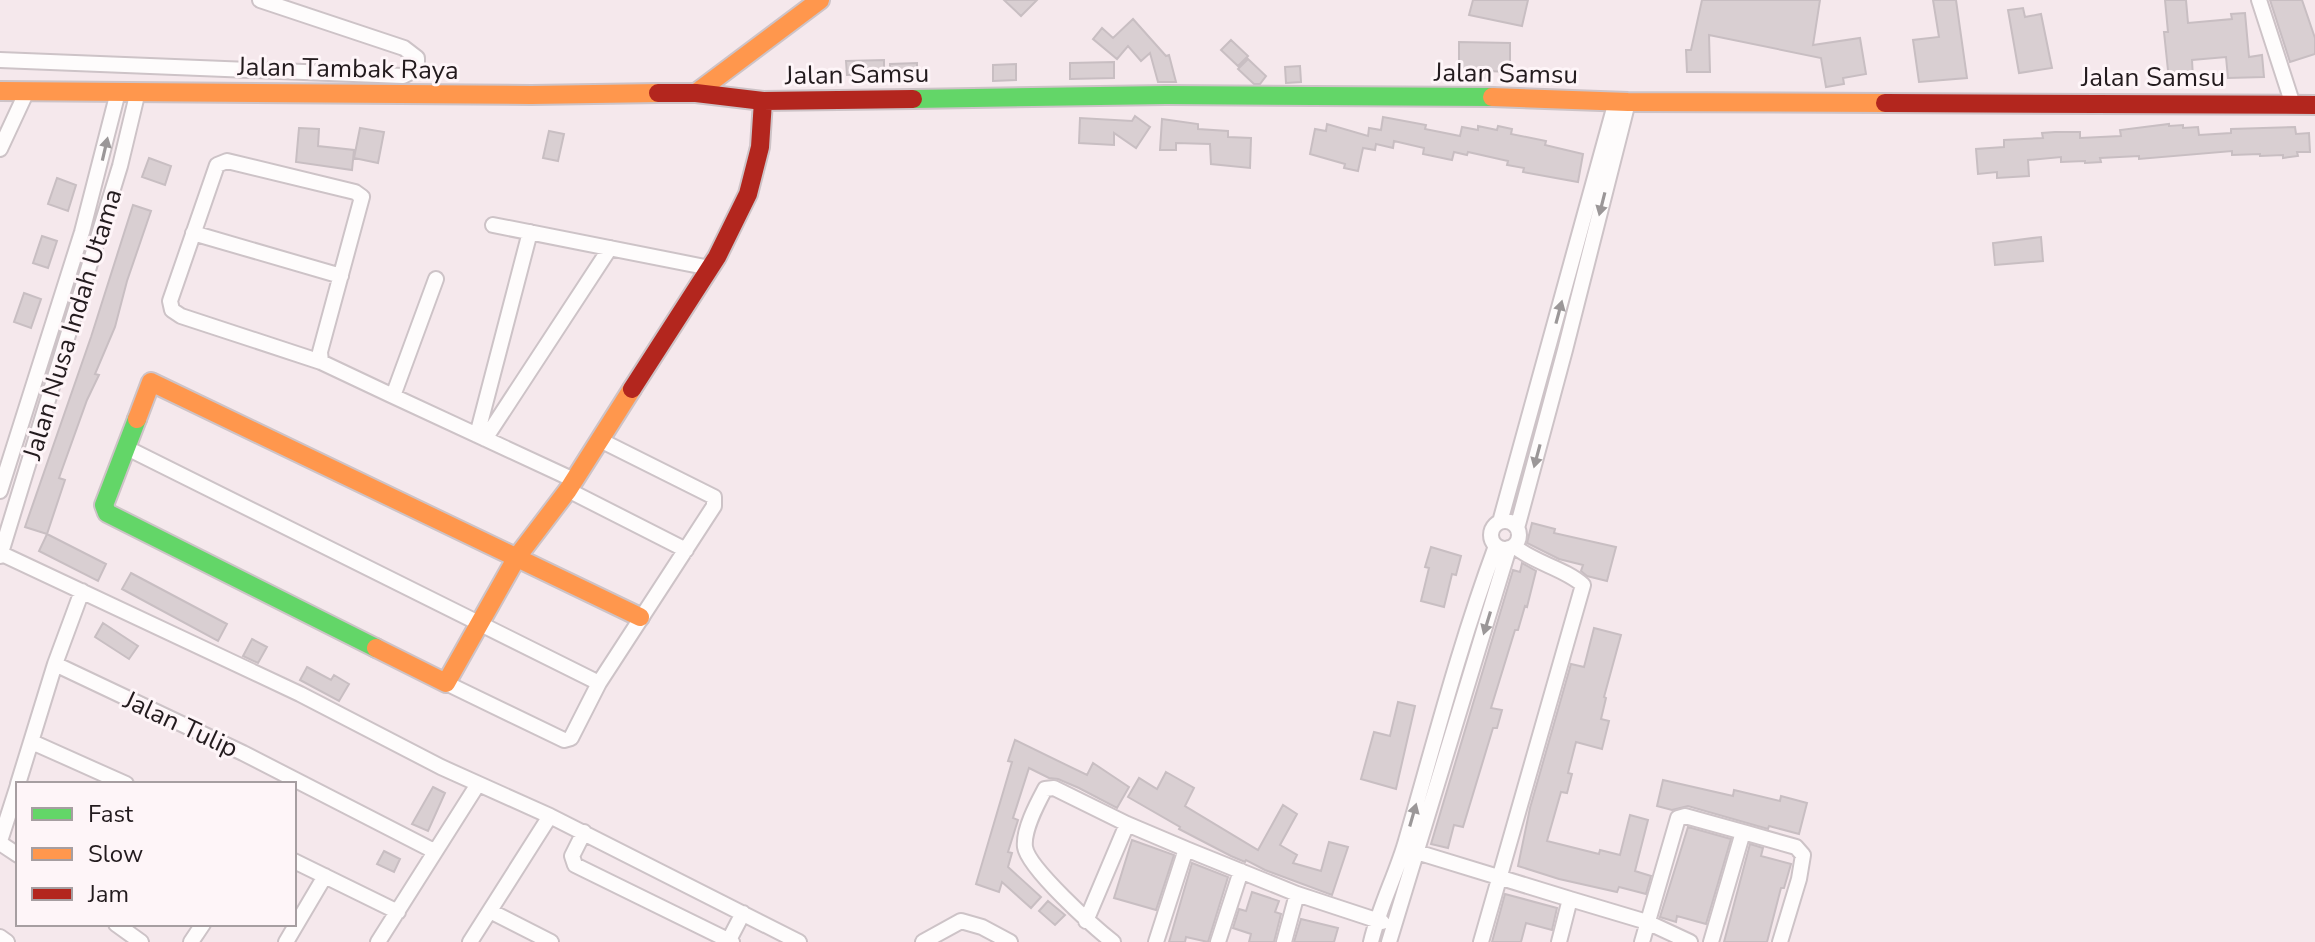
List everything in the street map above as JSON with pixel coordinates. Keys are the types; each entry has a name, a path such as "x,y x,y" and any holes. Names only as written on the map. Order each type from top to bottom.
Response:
{"street":[{"path":"0,60 403,76 417,69 417,58 404,48 298,5 260,0"},
{"path":"696,93 820,0"},
{"path":"2259,0 2293,105"},
{"name":"Jalan Tambak Raya","path":"0,91 516,95 696,93"},
{"path":"0,149 27,91"},
{"name":"Jalan Nusa Indah Utama","path":"0,554 120,166 138,91"},
{"name":"Jalan Nusa Indah Utama","path":"0,491 82,232 118,92"},
{"name":"Jalan Samsu","path":"696,93 763,101 1166,95 1334,98 1461,96 1622,102 2315,105"},
{"path":"446,683 517,557 571,485 710,268 748,194 760,147 763,101"},
{"path":"1481,942 1583,585 1506,546 1491,537 1491,531 1500,522 1622,102"},
{"path":"1371,942 1404,848 1468,620 1506,546 1519,534 1517,528 1565,350 1622,102"},
{"path":"321,362 320,352 362,197 355,192 227,161 217,165 170,301 172,310 181,316 321,362 481,437 686,550"},
{"path":"493,225 710,268"},
{"path":"481,437 530,232"},
{"path":"193,233 341,276"},
{"path":"481,437 610,248"},
{"path":"393,396 436,279"},
{"path":"1550,346 1565,350"},
{"path":"600,440 714,497 714,506 599,683 571,738 564,740 114,518 107,513 104,505 149,383 152,383 640,617"},
{"path":"127,448 599,683"},
{"path":"1500,522 1509,522 1517,528"},
{"path":"1389,942 1419,852 1506,546"},
{"path":"0,554 584,832 799,942"},
{"path":"19,782 55,664 82,591"},
{"name":"Jalan Tulip","path":"55,664 243,753 434,851"},
{"path":"32,742 122,782"},
{"path":"378,942 478,784"},
{"path":"1113,942 1086,921 1025,850 1026,834 1042,794 1049,787 1127,824 1297,894 1394,925"},
{"path":"0,842 16,790"},
{"path":"470,942 495,913 550,816"},
{"path":"1642,942 1678,818 1685,816 1796,847 1803,855 1780,942"},
{"path":"1086,921 1127,824"},
{"path":"584,832 572,856 575,865 731,941 743,913"},
{"path":"1711,942 1743,832"},
{"path":"1404,848 1647,922 1690,942"},
{"path":"1156,942 1186,849"},
{"path":"296,862 398,912"},
{"path":"1218,942 1241,871"},
{"path":"296,925 325,876"},
{"path":"1284,942 1297,894"},
{"path":"1559,942 1570,899"},
{"path":"495,913 551,942"},
{"path":"923,942 961,921 982,927 1010,942"},
{"path":"942,942 954,923"},
{"path":"119,926 141,942"},
{"path":"513,942 518,926"},
{"path":"0,937 7,942"}],"building":[{"path":"1004,0 1037,0 1021,16"},
{"path":"1473,0 1528,0 1522,26 1469,15"},
{"path":"1702,0 1820,0 1813,45 1860,38 1866,74 1843,78 1844,84 1826,87 1821,58 1709,35 1710,72 1687,72 1686,50 1691,50"},
{"path":"1933,0 1956,0 1967,78 1919,82 1913,40 1939,37"},
{"path":"2165,0 2186,0 2188,23 2232,19 2231,14 2245,13 2249,57 2262,55 2264,77 2228,78 2226,57 2192,60 2193,78 2169,80 2164,32 2168,32"},
{"path":"2270,0 2302,0 2315,38 2315,54 2290,62"},
{"path":"2023,8 2025,17 2041,14 2052,68 2019,73 2008,10"},
{"path":"1133,19 1166,56 1169,55 1176,82 1158,82 1150,53 1141,61 1128,46 1117,59 1093,39 1102,28 1113,38"},
{"path":"1231,40 1248,56 1238,66 1221,50"},
{"path":"1459,42 1510,43 1510,72 1486,71 1486,78 1459,77"},
{"path":"1248,59 1266,76 1260,84 1254,84 1238,69"},
{"path":"884,60 884,74 847,75 846,61"},
{"path":"1114,62 1114,78 1070,79 1070,63"},
{"path":"917,63 917,77 890,77 890,64"},
{"path":"1016,64 1016,80 993,81 993,65"},
{"path":"1300,66 1301,82 1286,83 1285,67"},
{"path":"1135,116 1150,127 1136,148 1114,133 1114,145 1079,143 1080,118 1132,121"},
{"path":"1383,117 1426,125 1425,129 1460,136 1462,127 1497,130 1498,126 1512,129 1511,134 1546,141 1545,145 1583,154 1578,182 1523,172 1524,168 1507,165 1508,161 1468,152 1467,155 1454,152 1452,160 1423,154 1424,148 1394,141 1393,148 1376,144 1375,150 1363,148 1358,171 1310,154 1315,129 1326,131 1327,124 1368,136 1369,128 1381,130"},
{"path":"1162,119 1198,124 1198,129 1228,131 1228,137 1251,138 1250,168 1211,164 1210,144 1176,143 1176,150 1160,150"},
{"path":"2183,125 2183,128 2198,127 2199,135 2231,133 2231,129 2295,127 2296,134 2309,133 2310,152 2297,152 2298,156 2283,158 2283,155 2232,155 2232,151 2139,159 2139,156 2100,158 2101,162 2085,163 2061,162 2061,157 2028,160 2029,176 1997,178 1997,172 1978,174 1976,149 2004,147 2004,140 2043,138 2042,133 2055,132 2080,132 2080,138 2121,136 2120,130"},
{"path":"299,128 319,129 318,146 354,150 352,170 296,162"},
{"path":"360,128 384,132 378,163 354,158"},
{"path":"549,131 564,134 558,161 543,158"},
{"path":"149,158 171,166 165,185 142,177"},
{"path":"57,178 76,185 68,211 48,204"},
{"path":"133,205 151,211 115,327 95,374 99,375 59,478 65,480 47,534 25,527"},
{"path":"42,236 57,241 48,268 33,263"},
{"path":"2041,237 2043,261 1995,265 1993,243"},
{"path":"24,293 41,299 31,328 14,322"},
{"path":"1532,523 1555,529 1554,533 1616,547 1607,581 1587,576 1581,571 1583,565 1559,559 1527,543"},
{"path":"47,534 106,564 98,581 39,551"},
{"path":"1431,547 1461,556 1456,575 1452,574 1444,607 1421,601"},
{"path":"1522,563 1536,571 1527,607 1518,630 1515,630 1491,708 1502,710 1497,728 1493,728 1463,827 1454,825 1448,848 1431,844 1513,570 1520,572"},
{"path":"131,573 227,624 218,641 122,589"},
{"path":"103,623 138,646 129,659 95,637"},
{"path":"1594,628 1621,635 1604,697 1601,719 1609,721 1602,749 1576,742 1568,773 1572,774 1567,793 1561,792 1547,841 1599,854 1600,850 1620,855 1630,815 1648,820 1635,871 1651,876 1646,894 1619,887 1617,892 1518,866 1530,808 1571,664 1584,667"},
{"path":"252,639 267,647 258,663 243,656"},
{"path":"307,667 331,680 334,675 349,684 339,701 300,680"},
{"path":"1398,702 1415,706 1396,789 1361,779 1374,732 1390,736"},
{"path":"1015,740 1087,775 1093,763 1129,787 1117,808 1079,788 1029,768 1013,818 1018,820 1008,852 1012,853 1008,867 1041,897 1031,908 1002,882 999,892 976,884 1012,762 1008,761"},
{"path":"1166,772 1194,788 1185,806 1258,850 1283,805 1297,814 1280,845 1297,855 1293,863 1321,871 1329,842 1348,847 1332,895 1231,856 1179,829 1128,797 1139,778 1157,789"},
{"path":"1663,780 1733,796 1734,790 1780,801 1781,796 1807,803 1799,834 1769,826 1768,829 1688,806 1672,810 1657,806"},
{"path":"433,787 445,793 428,831 412,824"},
{"path":"1688,827 1731,839 1706,924 1677,916 1676,922 1660,917"},
{"path":"1132,840 1174,855 1156,910 1114,898"},
{"path":"1750,844 1763,848 1761,856 1791,864 1784,888 1781,888 1767,942 1724,942"},
{"path":"384,851 400,859 394,872 377,864"},
{"path":"1192,863 1228,877 1208,942 1186,937 1185,942 1169,942"},
{"path":"1252,892 1279,901 1275,912 1281,914 1274,942 1249,942 1251,934 1233,928 1239,909 1246,911"},
{"path":"1505,894 1557,908 1552,930 1526,923 1521,942 1492,942"},
{"path":"1048,901 1065,915 1055,925 1039,911"},
{"path":"1301,919 1338,928 1334,942 1294,942"}],"traffic: fast":[{"path":"913,99 1166,95 1492,97"},
{"path":"137,419 104,505 107,513 376,648"}],"traffic: slow":[{"path":"696,93 820,0"},
{"path":"0,91 658,93"},
{"path":"1492,97 1628,102 1885,103"},
{"path":"137,419 151,382 640,617"},
{"path":"376,648 446,683 517,557 568,490 632,389"}],"traffic: jam":[{"path":"658,93 696,93 763,101 913,99"},
{"path":"632,389 717,257 748,194 760,147 763,101"},
{"path":"1885,103 2315,105"}]}
